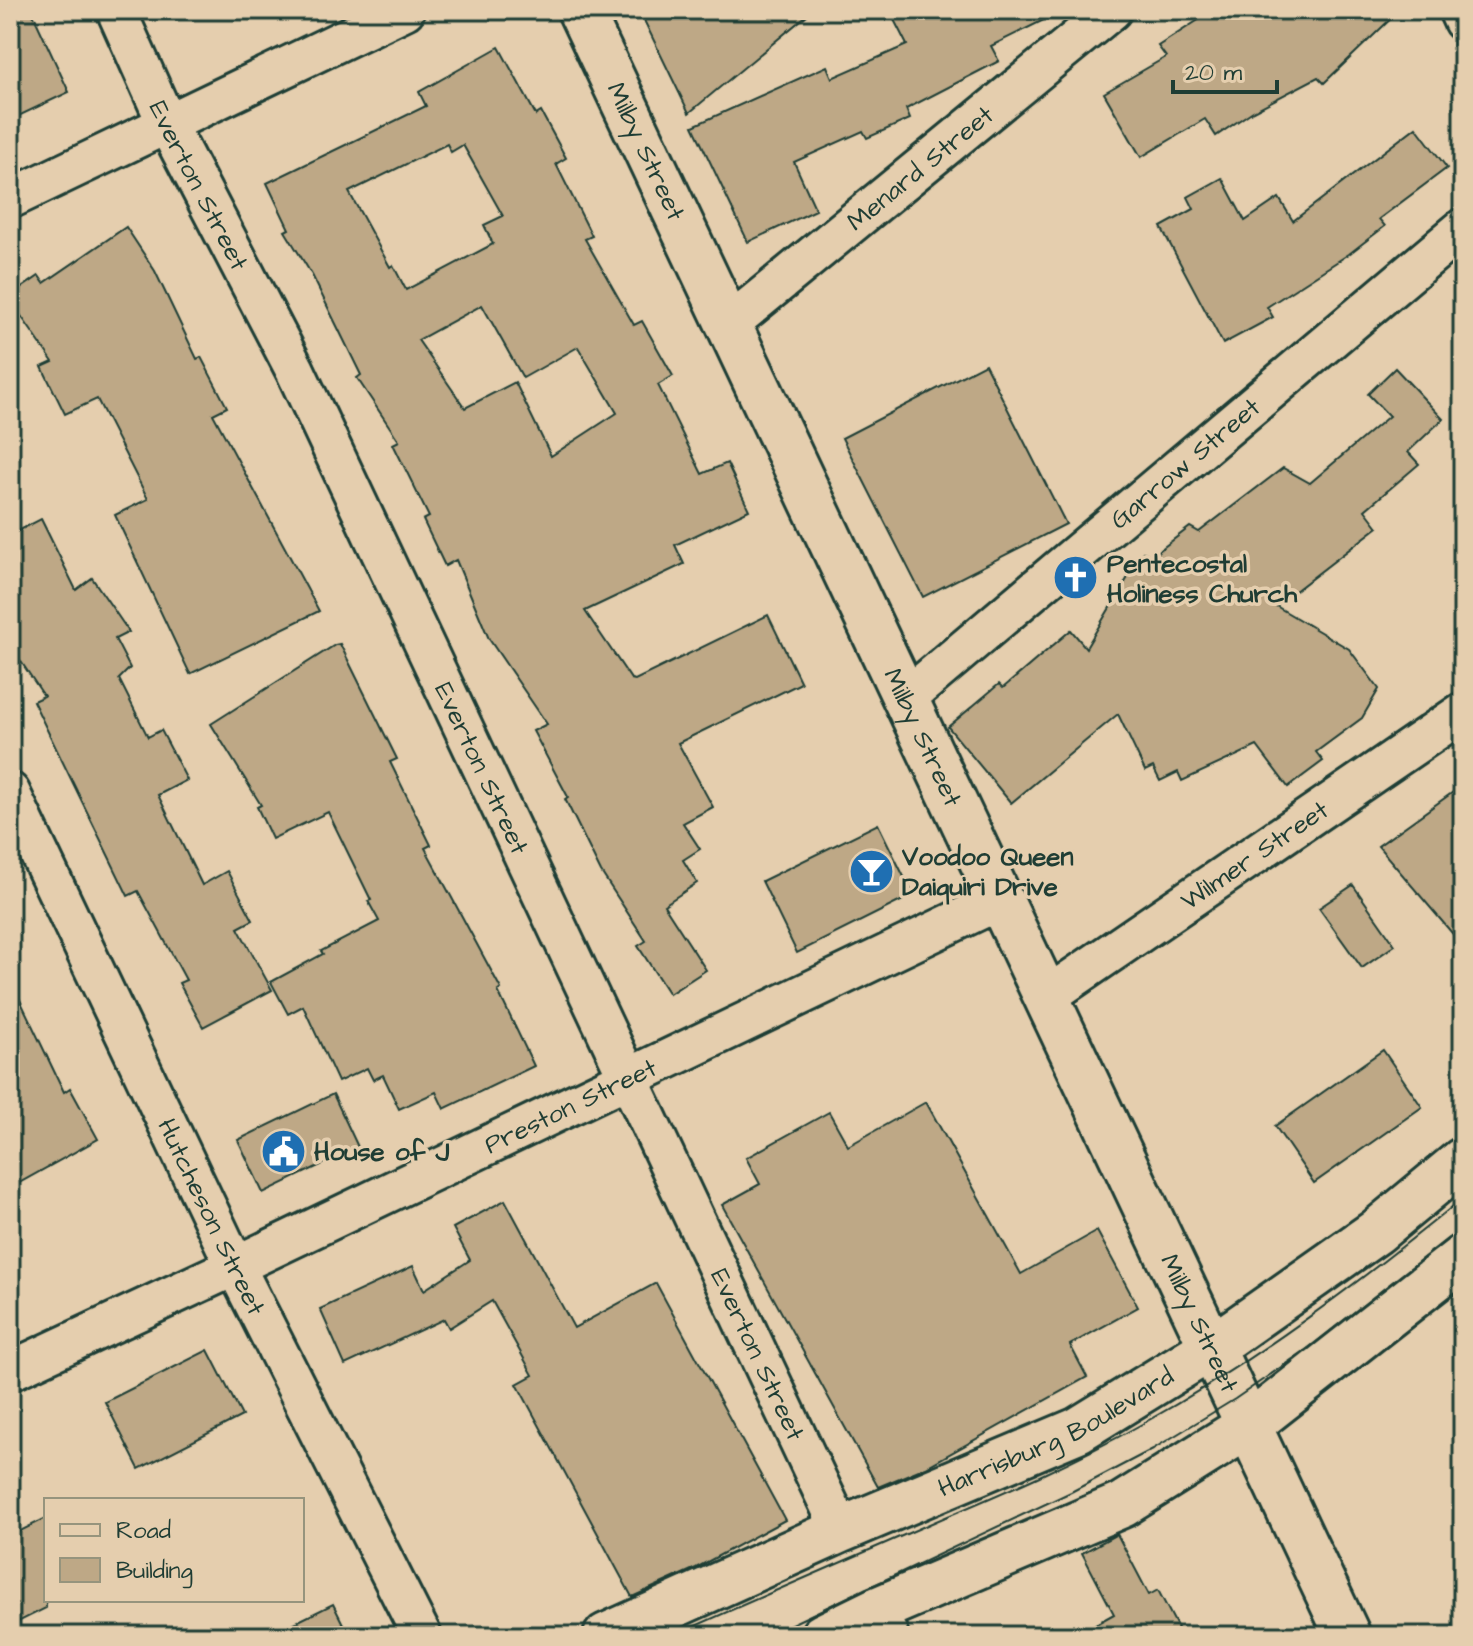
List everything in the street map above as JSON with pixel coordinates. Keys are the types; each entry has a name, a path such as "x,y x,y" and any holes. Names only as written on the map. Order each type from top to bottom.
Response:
{"street":[{"name":"Everton Street","path":"116,10 167,124 295,370 841,1530"},
{"path":"10,199 405,10"},
{"name":"Milby Street","path":"580,10 1348,1636"},
{"name":"Menard Street","path":"728,325 1112,10"},
{"path":"1458,10 1463,21"},
{"name":"Garrow Street","path":"905,699 1463,228"},
{"name":"Wilmer Street","path":"1046,997 1463,712"},
{"name":"Hutcheson Street","path":"10,792 235,1266 422,1636"},
{"name":"Preston Street","path":"10,1371 1000,900"},
{"name":"Harrisburg Boulevard","path":"606,1636 841,1530 1078,1430 1211,1348 1376,1232 1463,1160"},
{"path":"823,1636 883,1623 1122,1505 1248,1426 1463,1257"}],"building":[{"path":"10,10 31,10 69,92 10,120"},
{"path":"639,10 813,10 689,113"},
{"path":"889,10 1064,10 991,46 999,61 906,109 910,119 867,138 863,131 794,162 816,210 748,242 693,126 827,66 832,78 907,45"},
{"path":"1214,10 1400,10 1324,83 1318,77 1253,111 1216,136 1205,119 1141,157 1104,93 1166,57 1158,46"},
{"path":"499,47 536,115 541,112 566,158 556,164 592,236 585,239 634,325 642,321 673,376 658,385 702,474 727,463 749,510 675,545 684,564 585,611 631,679 635,680 768,615 801,683 678,743 713,807 683,823 700,849 683,860 697,883 664,905 706,970 669,994 638,946 646,941 601,872 565,799 568,797 533,731 547,724 489,639 456,560 445,566 423,520 429,517 393,444 399,441 357,378 361,375 312,275 285,231 289,229 267,183 426,106 419,92","holes":["447,144 451,152 463,145 503,216 484,225 493,244 406,290 349,192","482,305 523,378 578,347 617,413 551,456 515,382 465,408 418,340"]},
{"path":"1416,127 1447,168 1379,219 1385,226 1349,254 1267,307 1273,317 1223,344 1161,227 1194,209 1188,197 1222,178 1245,221 1279,198 1293,221"},
{"path":"126,227 155,271 197,359 201,357 227,407 213,414 319,611 190,674 115,515 148,499 97,399 65,414 42,367 53,362 10,300 10,296 39,276 44,283"},
{"path":"985,364 1066,524 923,597 842,438"},
{"path":"1395,368 1443,419 1408,452 1419,464 1365,510 1378,527 1276,606 1349,649 1379,689 1362,718 1316,752 1323,761 1288,787 1257,746 1182,781 1178,772 1160,781 1153,767 1145,771 1118,714 1011,803 948,727 999,684 1003,688 1071,630 1086,648 1143,552 1152,556 1190,527 1199,532 1283,468 1310,483 1389,416 1368,394"},
{"path":"41,519 76,590 92,578 129,632 115,639 130,668 119,679 148,737 161,730 187,780 158,795 202,885 227,871 253,920 238,928 272,990 203,1027 179,983 186,980 138,891 128,896 33,701 44,696 10,645 10,535"},
{"path":"340,644 397,759 390,762 431,845 425,848 501,989 498,991 534,1066 444,1109 436,1092 399,1109 383,1075 373,1080 367,1068 338,1082 303,1006 288,1014 271,982 323,954 321,951 379,921 328,812 272,839 257,807 261,805 211,724"},
{"path":"1463,785 1463,946 1378,846"},
{"path":"878,824 913,895 797,953 762,881"},
{"path":"1353,885 1395,945 1362,968 1319,908"},
{"path":"10,979 64,1092 70,1088 98,1139 10,1188"},
{"path":"1383,1050 1422,1107 1314,1183 1275,1126"},
{"path":"333,1094 358,1147 263,1193 238,1140"},
{"path":"926,1102 1021,1274 1097,1231 1138,1307 1070,1345 1087,1377 926,1467 878,1487 722,1205 760,1184 746,1158 829,1112 848,1146"},
{"path":"505,1200 574,1328 656,1283 785,1520 696,1568 632,1597 517,1384 533,1375 492,1301 449,1328 444,1319 345,1365 320,1309 413,1266 424,1290 470,1260 453,1228"},
{"path":"208,1350 242,1416 139,1469 105,1402"},
{"path":"44,1519 46,1608 10,1626 10,1536"},
{"path":"1117,1534 1149,1595 1158,1590 1182,1636 1074,1636 1114,1614 1082,1553"},
{"path":"333,1604 349,1636 268,1636"}],"tram line":[{"path":"673,1636 1013,1488 1142,1424 1226,1373 1307,1318 1463,1198"},
{"path":"766,1636 1071,1492 1153,1449 1235,1399 1310,1347 1463,1227"}],"place":[{"name":"Pentecostal Holiness Church","path":"1076,578"},
{"name":"Voodoo Queen Daiquiri Drive","path":"871,871"},
{"name":"House of J","path":"283,1151"}]}
